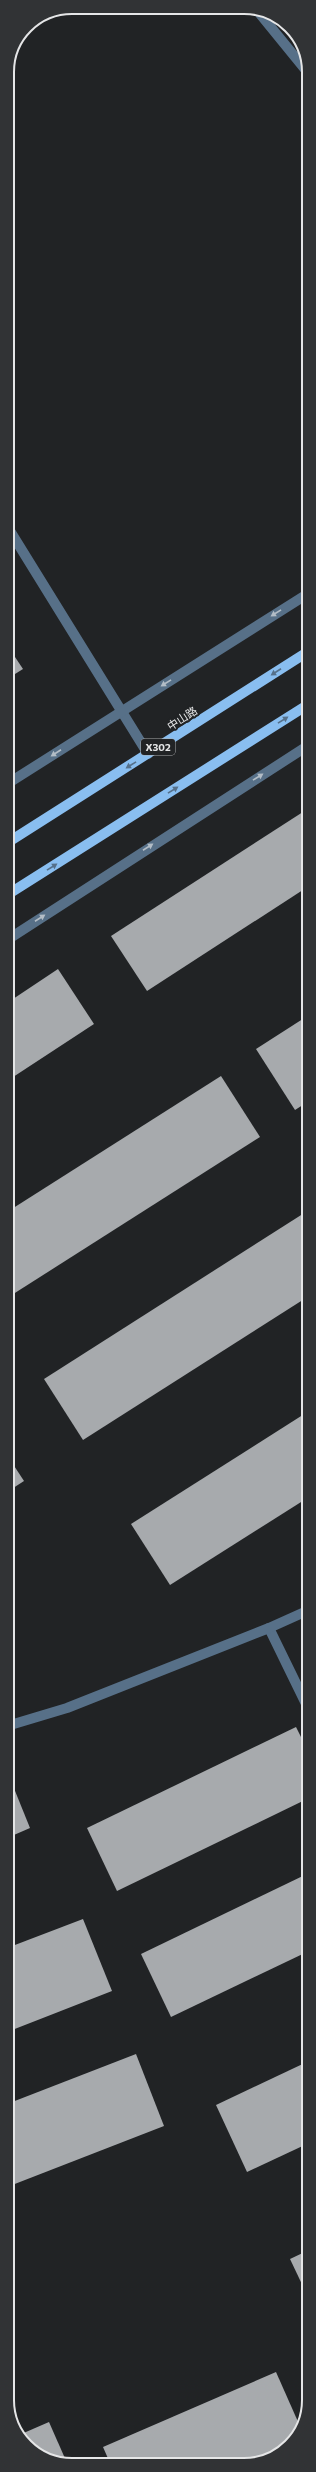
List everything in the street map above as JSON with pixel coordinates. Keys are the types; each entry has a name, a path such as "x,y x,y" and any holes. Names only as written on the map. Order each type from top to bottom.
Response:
{"main road":[{"name":"中山路","path":"14,839 302,655"},
{"path":"14,891 302,708"}],"street":[{"path":"263,17 302,65"},
{"path":"14,537 148,754"},
{"path":"14,780 302,597"},
{"path":"14,935 302,750"},
{"path":"14,1724 67,1708 269,1628 302,1613"},
{"path":"269,1628 302,1696"}],"building":[{"path":"14,656 23,669 14,675"},
{"path":"302,813 302,891 147,991 111,936"},
{"path":"58,969 94,1024 14,1076 14,998"},
{"path":"302,1019 302,1106 295,1110 256,1049"},
{"path":"221,1076 260,1137 14,1294 14,1208"},
{"path":"302,1214 302,1300 83,1440 44,1379"},
{"path":"302,1415 302,1501 170,1585 131,1524"},
{"path":"14,1466 24,1481 14,1487"},
{"path":"296,1727 302,1739 302,1801 117,1891 87,1828"},
{"path":"14,1788 30,1828 14,1835"},
{"path":"302,1876 302,1954 171,2017 141,1954"},
{"path":"83,1919 112,1991 14,2029 14,1945"},
{"path":"136,2054 164,2126 14,2184 14,2101"},
{"path":"302,2064 302,2146 247,2172 216,2105"},
{"path":"302,2253 302,2284 290,2259"},
{"path":"276,2372 298,2422 285,2441 266,2454 256,2457 108,2458 103,2447"},
{"path":"49,2422 65,2457 50,2454 43,2450 34,2444 24,2433"}]}
